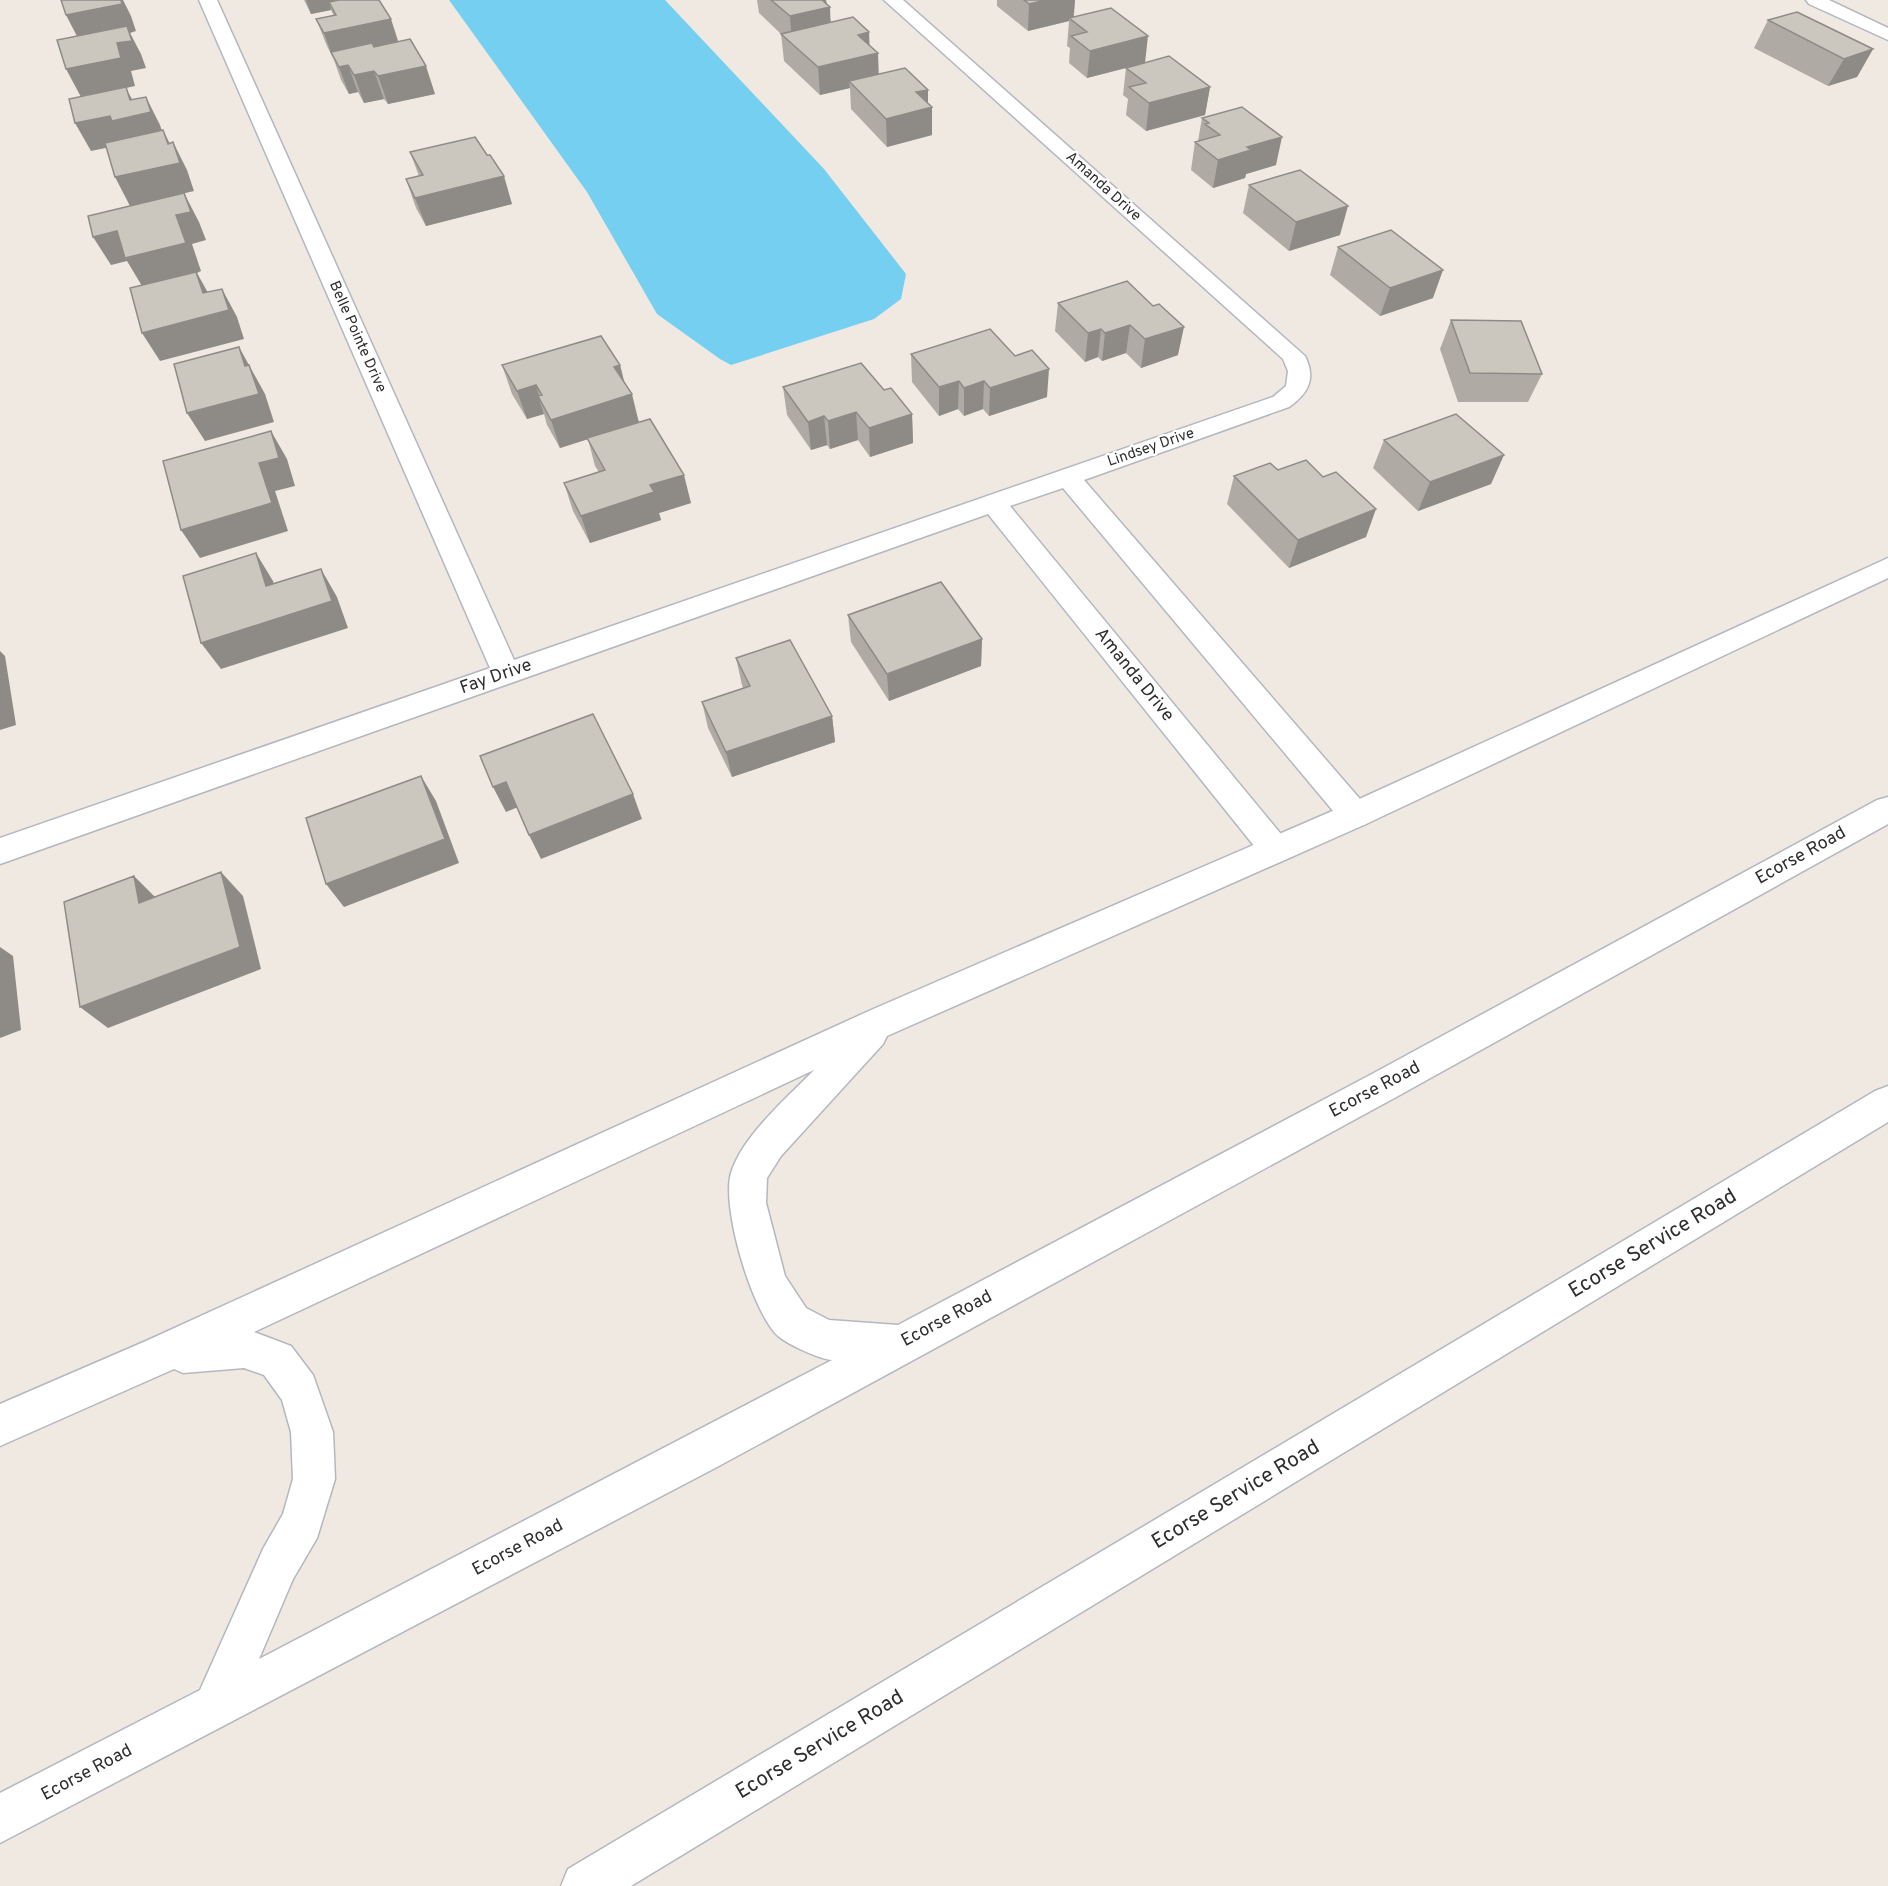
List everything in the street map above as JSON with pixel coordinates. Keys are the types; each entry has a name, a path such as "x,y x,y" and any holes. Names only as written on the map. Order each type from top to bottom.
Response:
{"street":[{"name":"Belle Pointe Drive","path":"208,0 506,674"},
{"name":"Amanda Drive","path":"893,0 1293,356 1299,366 1300,381"},
{"path":"1815,0 1888,35"},
{"name":"Lindsey Drive","path":"992,502 1281,402 1294,392 1300,381"},
{"path":"1067,477 1355,815"},
{"name":"Fay Drive","path":"0,851 992,502"},
{"name":"Amanda Drive","path":"992,502 1023,537 1274,848"},
{"path":"0,1425 160,1355 883,1021 1274,848 1355,815 1888,567"},
{"name":"Ecorse Road","path":"0,1819 702,1452 1395,1079 1888,809"},
{"path":"883,1021 768,1144 749,1174 747,1203 754,1240 769,1286 792,1322 825,1340 897,1345"},
{"name":"Ecorse Service Road","path":"585,1886 1888,1103"},
{"path":"160,1355 244,1348 277,1360 299,1389 312,1432 314,1479 302,1523 278,1564 216,1706"}],"water":[{"path":"449,0 665,0 824,169 906,274 901,299 874,319 731,365 720,359 657,314 587,192"}],"building":[{"path":"61,0 121,0 122,4 66,15"},
{"path":"379,0 391,19 324,33 316,19 336,15 329,2"},
{"path":"771,0 822,0 830,7 790,16"},
{"path":"1024,0 1046,0 1029,4"},
{"path":"1111,8 1148,36 1090,51 1071,36 1087,32 1069,18"},
{"path":"1797,12 1873,49 1844,59 1768,20"},
{"path":"853,17 869,32 858,35 878,53 818,67 781,34"},
{"path":"127,26 132,41 117,43 121,58 66,69 57,40"},
{"path":"410,39 426,66 378,76 374,71 354,75 348,65 339,67 331,52 372,43 374,47"},
{"path":"1169,56 1210,87 1149,103 1129,87 1146,83 1126,68"},
{"path":"905,68 928,90 916,92 932,107 886,119 849,81"},
{"path":"126,87 130,100 146,97 151,112 112,121 110,116 75,123 69,99"},
{"path":"1242,107 1282,137 1247,147 1251,150 1218,160 1195,142 1220,135 1205,124 1209,123 1202,118"},
{"path":"163,130 168,144 173,142 180,163 115,177 105,143"},
{"path":"475,137 504,176 415,198 406,179 423,175 410,152"},
{"path":"1300,170 1348,206 1296,222 1249,185"},
{"path":"184,193 191,212 176,215 186,243 125,258 117,231 93,237 88,216"},
{"path":"1391,230 1443,270 1390,288 1338,247"},
{"path":"196,272 203,293 222,289 229,310 142,333 130,288"},
{"path":"1127,281 1153,306 1159,304 1184,327 1145,339 1130,325 1105,333 1101,329 1088,333 1058,303"},
{"path":"1451,320 1521,321 1542,374 1470,373"},
{"path":"990,329 1015,356 1032,350 1049,369 990,388 984,381 964,388 959,381 939,387 911,354"},
{"path":"601,336 620,365 614,367 632,394 551,420 538,396 542,395 536,385 517,391 502,365"},
{"path":"239,347 245,366 249,365 259,394 187,413 174,364"},
{"path":"861,363 884,390 891,388 912,414 869,428 856,412 828,421 824,416 808,422 783,387"},
{"path":"1456,414 1504,455 1430,482 1384,440"},
{"path":"650,419 684,475 650,485 654,492 581,516 564,483 605,470 587,438"},
{"path":"271,431 279,458 259,463 272,503 181,530 163,461"},
{"path":"1306,460 1323,477 1336,472 1376,509 1298,540 1234,476 1270,463 1278,470"},
{"path":"256,553 266,586 321,569 332,601 201,643 183,576"},
{"path":"941,582 982,639 887,674 848,615"},
{"path":"790,640 832,716 726,752 702,702 750,686 736,658"},
{"path":"593,714 633,794 529,835 506,782 493,787 480,756"},
{"path":"421,776 445,839 326,884 306,818"},
{"path":"221,872 240,947 80,1007 64,902 134,876 139,903"}]}
